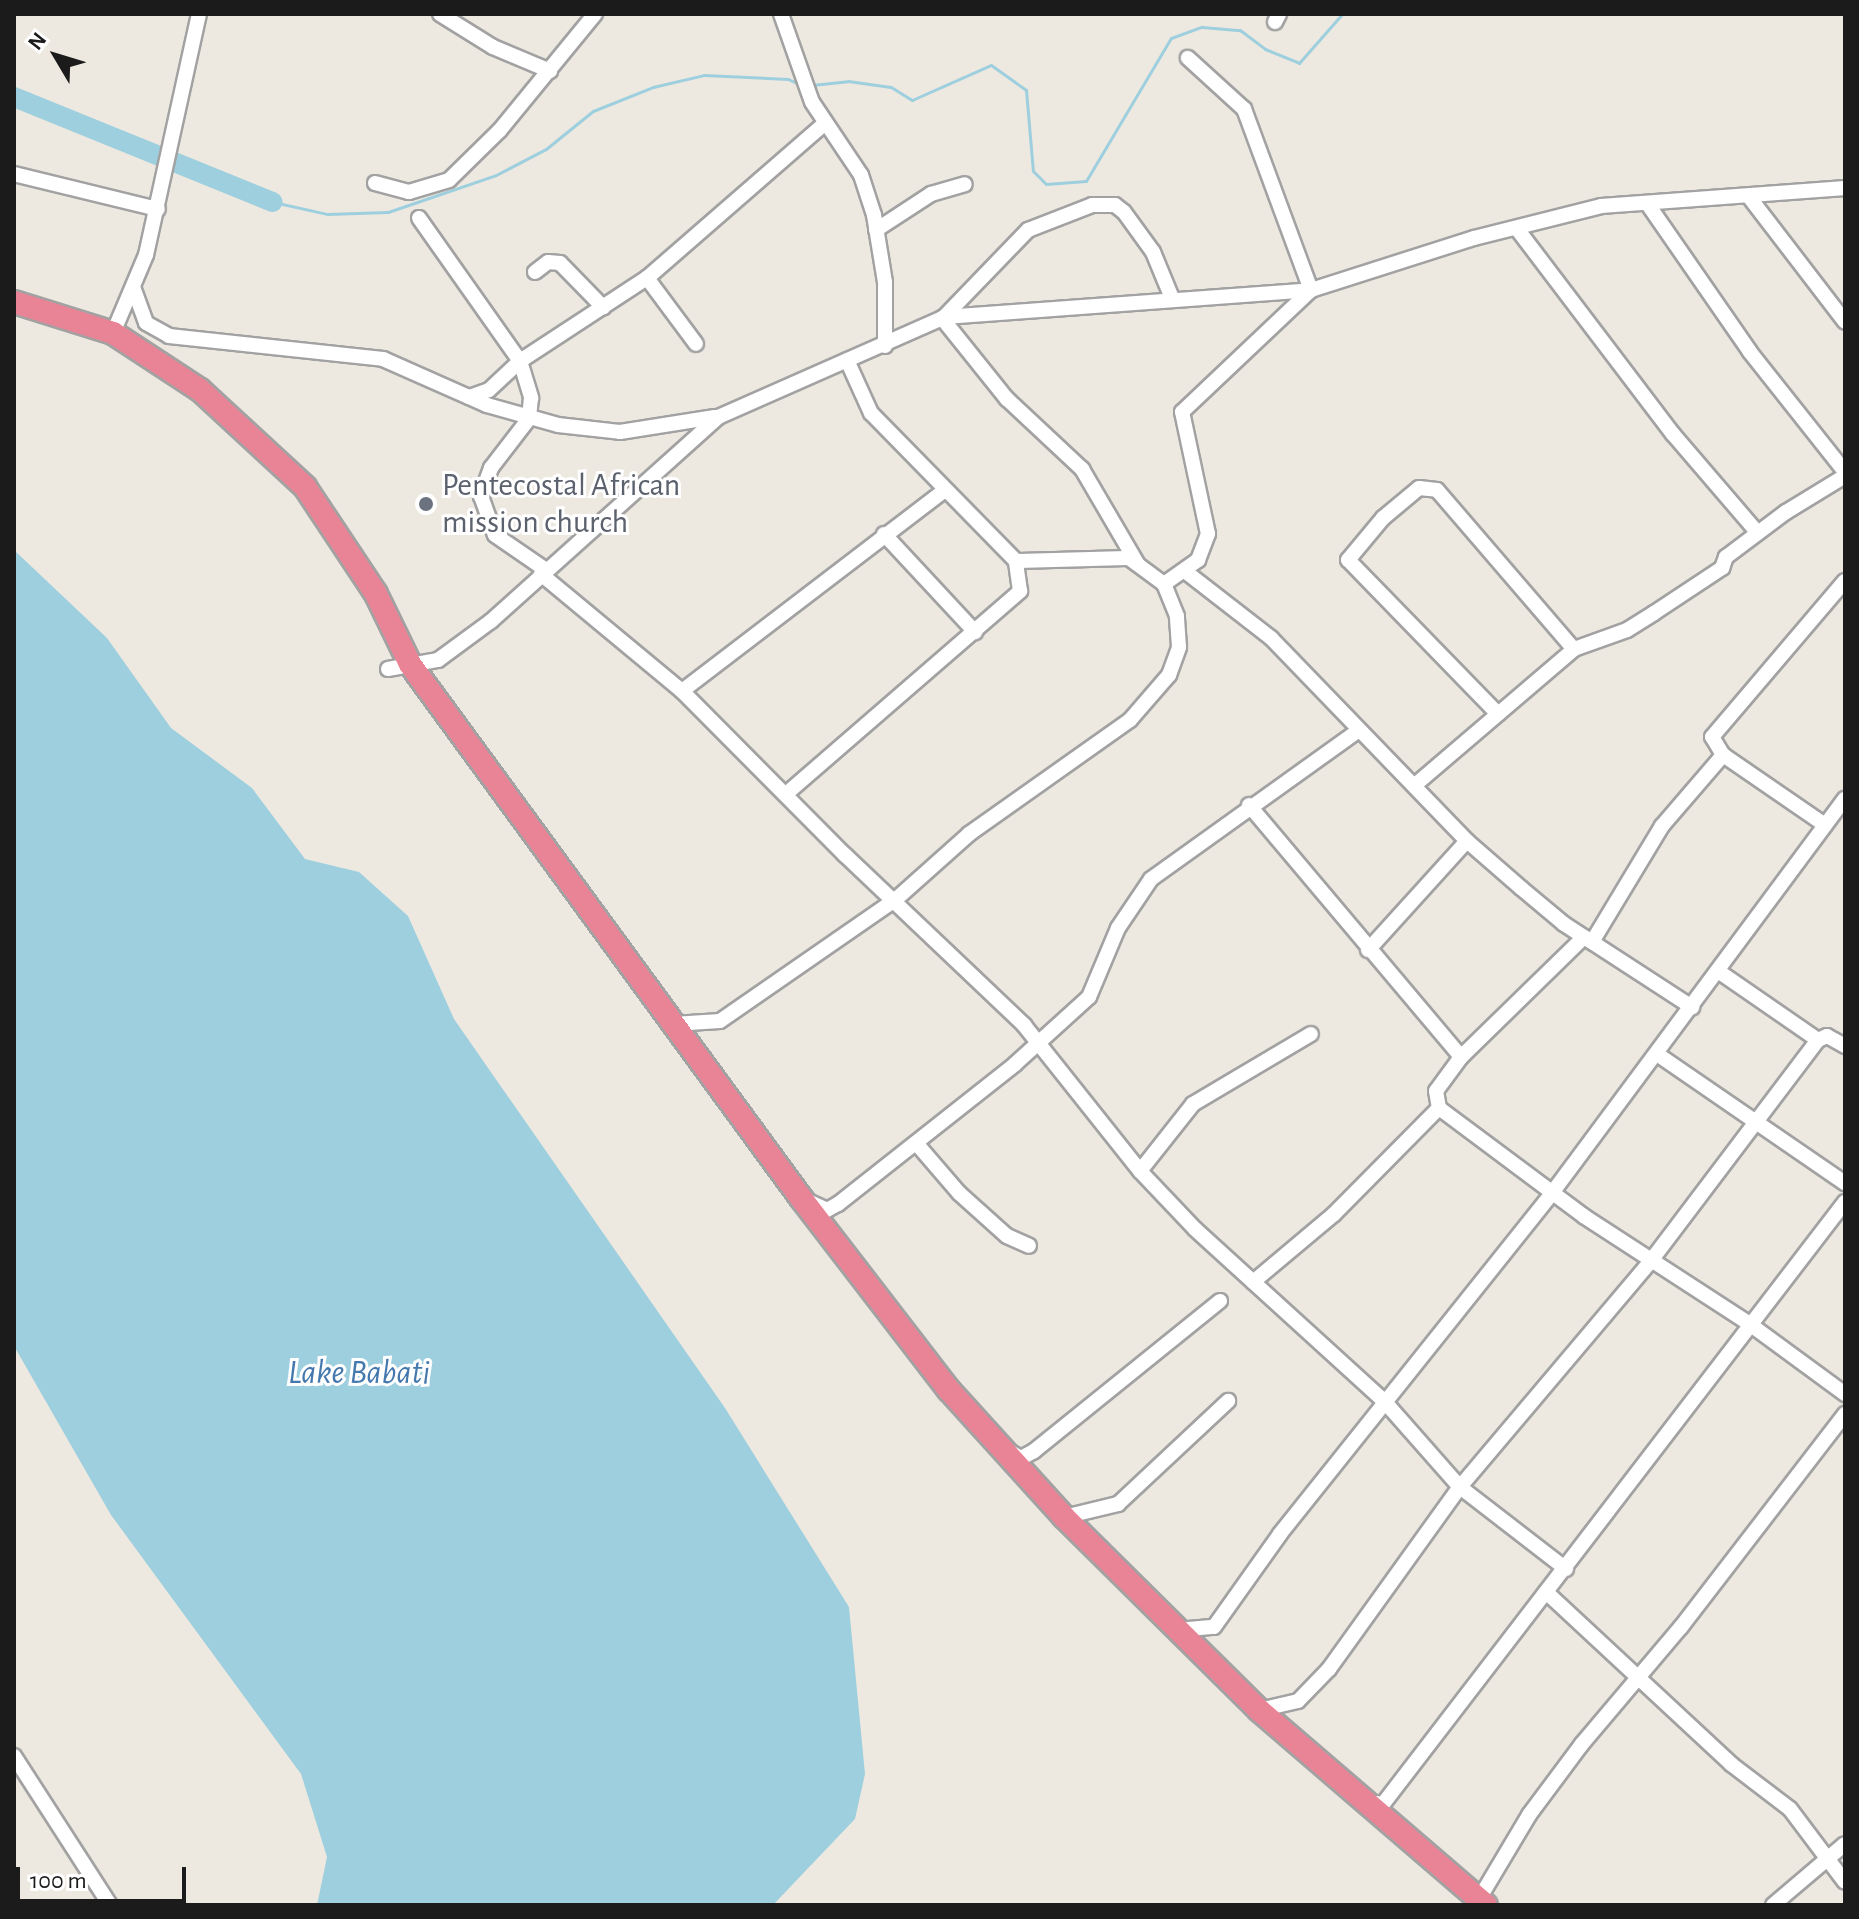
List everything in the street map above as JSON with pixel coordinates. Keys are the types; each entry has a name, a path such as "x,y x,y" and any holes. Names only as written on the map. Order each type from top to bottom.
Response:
{"highway":[{"path":"14,302 113,333 200,390 305,487 376,594 399,667 673,1024 801,1198 996,1444 1064,1517 1259,1710 1361,1801 1483,1902"}],"street":[{"path":"113,333 133,287 158,209 199,14"},
{"path":"440,14 493,47 550,71"},
{"path":"375,183 409,192 449,180 500,130 595,14"},
{"path":"781,14 805,87 825,123 861,175 876,230 885,282 885,346"},
{"path":"1188,58 1244,109 1311,290"},
{"path":"469,397 489,390 520,361 647,278 825,123"},
{"path":"14,174 158,209"},
{"path":"876,230 931,194 965,184"},
{"path":"943,317 1311,290 1474,238 1518,230 1601,206 1750,198 1845,188"},
{"path":"1750,198 1845,322"},
{"path":"1415,785 1574,649 1627,630 1654,613 1722,568 1726,557 1845,474 1750,352 1647,203"},
{"path":"133,287 146,323 169,336 383,359 469,397 530,416 620,432 718,417 885,346 943,317 1028,230 1092,205 1115,205 1124,212 1153,252 1172,298"},
{"path":"419,218 520,361 531,398 530,416 491,468 481,496 495,535 544,572 682,691 1039,1043 1140,1171 1253,1282 1385,1402 1460,1487 1566,1569"},
{"path":"1518,230 1673,434 1758,533"},
{"path":"535,272 548,262 560,263 603,307"},
{"path":"647,278 696,344"},
{"path":"1164,584 1186,572 1206,544 1209,521 1182,412 1311,290"},
{"path":"943,317 1007,399 1082,469 1137,563"},
{"path":"786,794 1020,591 1016,561 864,404 847,360"},
{"path":"399,667 438,660 461,644 718,417"},
{"path":"1498,714 1348,560 1383,518 1419,488 1437,490 1574,649"},
{"path":"682,691 945,490"},
{"path":"884,534 975,632"},
{"path":"673,1024 720,1021 895,900 969,834 1106,739 1151,698 1169,675 1179,647 1177,616 1164,584 1137,563 1118,556 1016,561"},
{"path":"1186,572 1271,638 1467,841 1588,940 1692,1007"},
{"path":"1825,825 1723,755 1713,733 1845,581"},
{"path":"801,1198 827,1210 916,1143 1039,1043 1089,997 1118,928 1151,879 1249,805 1359,730"},
{"path":"1723,755 1662,826 1588,940 1461,1057 1434,1094 1439,1108 1552,1193 1650,1262 1751,1325 1845,1394"},
{"path":"1177,1630 1214,1627 1385,1402 1552,1193 1845,799"},
{"path":"1249,805 1461,1057"},
{"path":"1368,950 1467,841"},
{"path":"1718,971 1818,1040"},
{"path":"1140,1171 1193,1104 1311,1034"},
{"path":"1259,1710 1298,1701 1329,1669 1460,1487 1650,1262 1818,1040 1827,1036 1845,1046"},
{"path":"1657,1054 1845,1183"},
{"path":"1253,1282 1334,1214 1439,1108"},
{"path":"916,1143 959,1193 1007,1236 1029,1246"},
{"path":"1361,1801 1383,1804 1845,1202"},
{"path":"996,1444 1021,1458 1034,1451 1220,1301"},
{"path":"1064,1517 1118,1504 1228,1401"},
{"path":"1483,1902 1529,1815 1845,1414"},
{"path":"1546,1592 1640,1675 1731,1764 1790,1809 1824,1859 1845,1882"},
{"path":"14,1756 110,1905"},
{"path":"1773,1905 1845,1844"}],"water":[{"name":"Lake Babati","path":"14,550 107,638 171,728 252,788 305,859 359,872 408,916 454,1019 725,1408 849,1607 865,1774 855,1819 773,1905 317,1905 327,1857 301,1774 111,1515 14,1346"}],"waterway":[{"path":"812,85 848,81 891,87 912,100 991,65 1026,90 1033,171 1046,184 1086,181 1171,38 1202,27 1240,30 1265,49 1299,63 1342,14"},
{"path":"273,202 327,214 388,212 496,175 546,149 593,111 653,87 704,75 788,79 801,85"},
{"path":"14,97 273,202"}],"place":[{"name":"Pentecostal African mission church","path":"426,504"}]}
